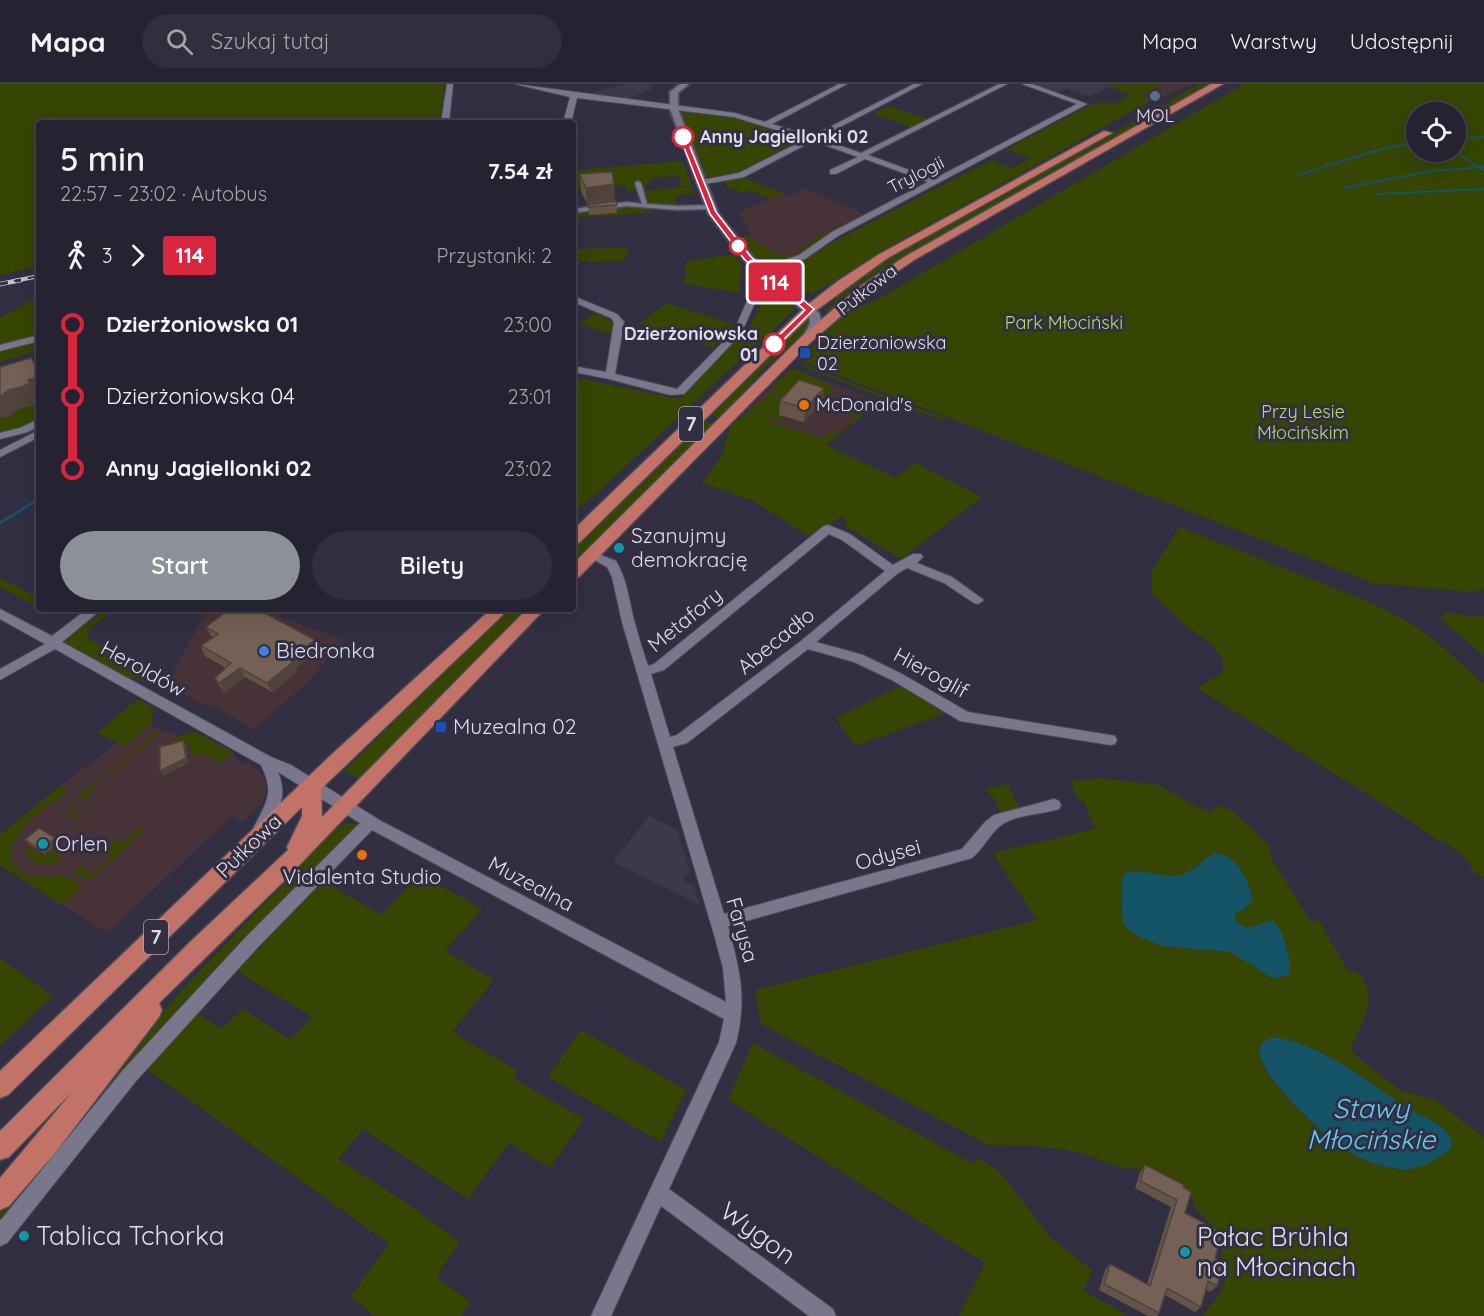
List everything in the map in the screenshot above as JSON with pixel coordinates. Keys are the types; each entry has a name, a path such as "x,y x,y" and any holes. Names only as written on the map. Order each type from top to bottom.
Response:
{"highway":[{"name":"Pułkowa","path":"576,570 809,337 860,292 901,264 1218,84"},
{"name":"Pułkowa","path":"576,536 810,309 842,284 882,257 1113,129"},
{"name":"Pułkowa","path":"0,1088 311,786 498,612"},
{"name":"Pułkowa","path":"198,950 279,873 534,612"},
{"path":"279,873 301,842 312,816 311,786"},
{"path":"0,1197 47,1143 198,950"},
{"name":"7","path":"0,1148 198,950"}],"street":[{"path":"445,120 450,84"},
{"path":"518,84 574,96 731,115 864,155 936,182"},
{"path":"563,94 566,89 565,84"},
{"path":"766,124 844,84"},
{"path":"700,183 741,175 920,84"},
{"path":"833,172 1004,84"},
{"name":"Trylogii","path":"764,273 802,257 836,234 1082,103 1024,84"},
{"path":"678,86 674,92 674,109 710,207 735,243 764,273 810,309 817,320 809,337"},
{"path":"568,120 574,96"},
{"path":"638,183 645,205"},
{"path":"576,211 619,204 677,208 710,207"},
{"path":"576,370 670,392 683,389 738,332 764,273"},
{"path":"576,300 614,316 619,322 610,376"},
{"path":"0,348 36,339"},
{"path":"0,436 24,430 36,424"},
{"path":"0,454 36,434"},
{"name":"Metafory","path":"643,672 658,667 828,529 846,537 893,571"},
{"name":"Farysa","path":"591,555 612,564 616,569 628,622 719,922 735,986 734,1015 727,1043 601,1316"},
{"name":"Abecadło","path":"665,744 682,739 806,645 893,571 913,562 948,580 978,600"},
{"path":"0,675 47,649 92,612"},
{"name":"Heroldów","path":"0,613 266,761 286,769 311,786"},
{"name":"Hieroglif","path":"806,645 858,658 897,676 965,717 1110,740"},
{"path":"253,842 272,808 277,791 275,778 266,761"},
{"name":"Muzealna","path":"311,786 371,822 734,1015"},
{"name":"Odysei","path":"719,922 967,854 976,847 991,825 999,819 1054,805"},
{"path":"0,1236 130,1075 252,942 371,822"},
{"name":"Wygon","path":"659,1193 826,1316"}],"shaded area":[{"path":"625,84 650,84 652,89 625,100 588,94"},
{"path":"1027,84 1117,84 1089,96 1066,89 1057,93"},
{"path":"1162,84 1192,84 1155,101 1138,96"},
{"path":"805,188 864,214 814,239 791,256 779,256 749,238 751,237 739,212 784,193 790,196"},
{"path":"790,370 797,370 880,402 826,445 741,416"},
{"path":"206,612 267,612 344,640 308,682 254,729 211,705 207,706 166,685"},
{"path":"143,724 233,752 237,760 245,764 249,763 260,772 266,784 266,793 263,802 243,822 232,816 107,933 0,865 0,835 60,786"},
{"path":"649,816 677,830 690,872 684,876 686,883 693,884 700,905 613,862"}],"green space":[{"path":"0,84 445,84 440,120 36,120 36,267 0,275"},
{"path":"1117,84 1162,84 1139,96 1152,100 900,241 812,294 793,289 773,274 775,270 802,260 991,160 1012,168 1031,158 1007,149 1092,104 1096,105 1103,101 1114,104 1131,95 1110,87"},
{"path":"1200,84 1209,84 876,273 838,301 831,312 826,310 836,301 831,297 892,255"},
{"name":"Park Młociński","path":"1244,84 1484,84 1484,589 1473,592 1373,583 800,360 842,316 882,297"},
{"path":"888,106 928,119 912,127 873,114"},
{"path":"684,111 728,116 805,138 736,173 705,178 689,141 691,140 681,113"},
{"path":"683,161 692,186 642,190 681,186 679,176 651,178 652,183 645,184 646,188 642,188 639,181 632,181 638,190 626,191 625,185 576,190 576,170"},
{"path":"740,177 784,193 771,199 748,190 742,193 727,186 724,182"},
{"path":"692,187 695,194 675,195 677,206 649,204 643,191"},
{"path":"623,205 651,208 648,213 576,218 576,212 604,207 589,211 589,215"},
{"path":"857,219 810,247 783,261 772,265 765,266 758,262 739,238 750,235 750,238 779,256 791,256 814,239"},
{"path":"630,248 622,261 576,262 576,249"},
{"path":"734,254 742,264 739,293 684,284 686,262"},
{"path":"766,283 792,304 794,310 576,512 576,378 679,399 748,328 759,310"},
{"path":"36,298 36,338 0,346 0,318"},
{"path":"667,303 733,324 713,348 639,323"},
{"path":"598,312 613,322 613,335 579,324"},
{"path":"812,317 808,329 762,371 720,419 708,414 806,318"},
{"path":"36,341 36,351 0,362 0,350"},
{"path":"803,364 945,419 942,421 801,366"},
{"path":"790,370 797,370 833,387 828,396 797,386 785,396 772,392 771,390"},
{"path":"771,393 785,398 777,406 783,408 777,415 784,417 780,421 770,418 767,421 798,431 801,428 816,437 833,432 838,434 856,416 851,412 861,402 871,400 880,402 826,445 896,478 916,463 982,497 901,559 850,529 845,523 846,519 841,516 813,539 753,501 702,483 723,454 730,426"},
{"path":"36,403 36,421 25,427 0,434 0,419 11,416 19,409"},
{"path":"702,420 714,424 576,563 576,543"},
{"path":"1179,527 1372,603 1414,625 1444,648 1484,685 1484,879 1478,873 1475,874 1469,867 1472,865 1461,853 1443,841 1441,843 1410,821 1197,688 1222,673 1223,661 1212,644 1186,626 1152,594 1152,571"},
{"path":"0,578 36,596 36,606 0,587"},
{"path":"106,612 107,616 90,628 88,639 156,672 152,678 142,681 135,677 131,680 63,641 72,632"},
{"path":"506,612 526,612 360,779 344,771"},
{"path":"1447,612 1474,617 1484,615 1484,656 1440,618"},
{"path":"903,684 910,691 942,709 944,714 855,746 836,718"},
{"path":"138,699 154,708 151,721 154,722 125,746 97,733"},
{"path":"158,730 161,731 97,782 90,796 76,798 72,813 85,812 76,818 70,816 74,799"},
{"path":"192,732 233,752 220,763 203,754 191,756 189,743 166,747 176,737"},
{"path":"1100,778 1159,785 1198,808 1201,807 1210,812 1219,805 1234,812 1268,845 1273,861 1311,922 1319,920 1347,970 1360,973 1365,983 1368,992 1367,1010 1351,1047 1356,1056 1400,1090 1437,1101 1484,1138 1484,1316 1203,1316 1224,1287 1225,1270 1216,1229 1197,1210 1178,1182 1143,1169 1122,1168 1078,1152 1036,1146 988,1145 761,1024 755,990 1037,920 992,853 1095,829 1085,804 1076,797 1071,781","holes":["1282,1039 1312,1048 1349,1068 1404,1106 1448,1132 1446,1153 1441,1154 1279,1088 1268,1074 1261,1059"]},
{"path":"1008,784 1020,809 1001,813 993,797 984,789"},
{"path":"60,786 68,790 20,831 11,852 14,864 24,874 35,877 62,876 83,886 62,905 0,865 0,835"},
{"path":"346,823 362,825 0,1225 0,1212 180,992 337,828"},
{"path":"139,828 144,831 90,880 72,872 81,867 93,874 112,857 103,851 117,839 123,843"},
{"path":"26,846 44,857 53,850 64,859 50,864 36,863 27,857"},
{"path":"420,874 482,909 445,951 494,980 452,1032 518,1071 513,1078 584,1119 550,1168 509,1143 468,1199 363,1129 339,1159 405,1202 460,1242 440,1270 438,1279 471,1302 461,1316 375,1316 350,1297 389,1244 145,1068 197,1013 222,1029 243,1009 291,1040 312,1017 237,971 323,880 381,915"},
{"path":"0,960 53,996 0,1046"},
{"path":"581,1030 686,1090 661,1142 548,1077"},
{"path":"753,1043 973,1164 977,1157 1000,1172 1052,1239 1092,1270 1084,1291 1129,1316 959,1316 985,1263 728,1100"}],"water":[{"path":"1214,853 1230,858 1236,863 1245,876 1251,892 1253,900 1242,911 1235,913 1235,922 1248,928 1273,920 1286,946 1290,962 1289,975 1272,978 1231,952 1162,946 1140,937 1128,929 1123,922 1121,884 1125,873 1179,875 1190,871"},
{"name":"Stawy Młocińskie","path":"1274,1037 1292,1041 1326,1055 1409,1109 1438,1124 1450,1136 1451,1149 1428,1164 1408,1169 1380,1165 1348,1151 1310,1120 1280,1089 1269,1073 1261,1059 1260,1048 1263,1042"}],"building":[{"path":"612,172 614,184 586,188 580,175 580,174"},
{"path":"616,201 617,205 588,207 588,205"},
{"path":"31,358 36,367 36,377 28,380 30,383 9,390 0,397 0,367"},
{"path":"799,380 824,388 805,408 780,401"},
{"name":"Biedronka","path":"226,612 263,612 315,640 267,683 240,668 219,683 215,678 231,663 201,646 218,634 206,627"},
{"path":"183,741 186,758 160,771 160,747"},
{"path":"39,828 55,838 41,850 25,840"},
{"name":"Pałac Brühla na Młocinach","path":"1145,1165 1184,1185 1183,1187 1191,1192 1185,1213 1222,1233 1215,1258 1223,1263 1217,1286 1208,1281 1201,1307 1167,1288 1159,1313 1104,1284 1110,1264 1150,1286 1177,1200 1140,1181"}],"waterway":[{"path":"1466,138 1484,137"},
{"path":"1298,175 1385,148 1406,145"},
{"path":"1466,159 1479,167"},
{"path":"1344,188 1431,171 1479,167"},
{"path":"1479,167 1484,171"},
{"path":"1479,167 1484,167"},
{"path":"1377,194 1484,189"},
{"path":"0,523 36,501"}],"railway":[{"path":"14,281 36,277"},
{"path":"0,284 21,280"}],"bus line":[{"name":"114","path":"683,137 710,207 735,243 767,276 810,309 774,344"}],"place":[{"name":"MOL","path":"1155,96"},
{"name":"Anny Jagiellonki 02","path":"683,137"},
{"name":"Dzierżoniowska 01","path":"774,344"},
{"name":"Dzierżoniowska 02","path":"805,353"},
{"name":"McDonald's","path":"804,405"},
{"name":"Szanujmy demokrację","path":"619,548"},
{"name":"Biedronka","path":"264,651"},
{"name":"Muzealna 02","path":"441,727"},
{"name":"Orlen","path":"43,844"},
{"name":"Vidalenta Studio","path":"362,855"},
{"name":"Tablica Tchorka","path":"24,1236"},
{"name":"Pałac Brühla na Młocinach","path":"1185,1252"}],"park label":[{"name":"Przy Lesie Młocińskim","path":"1303,422"}]}
